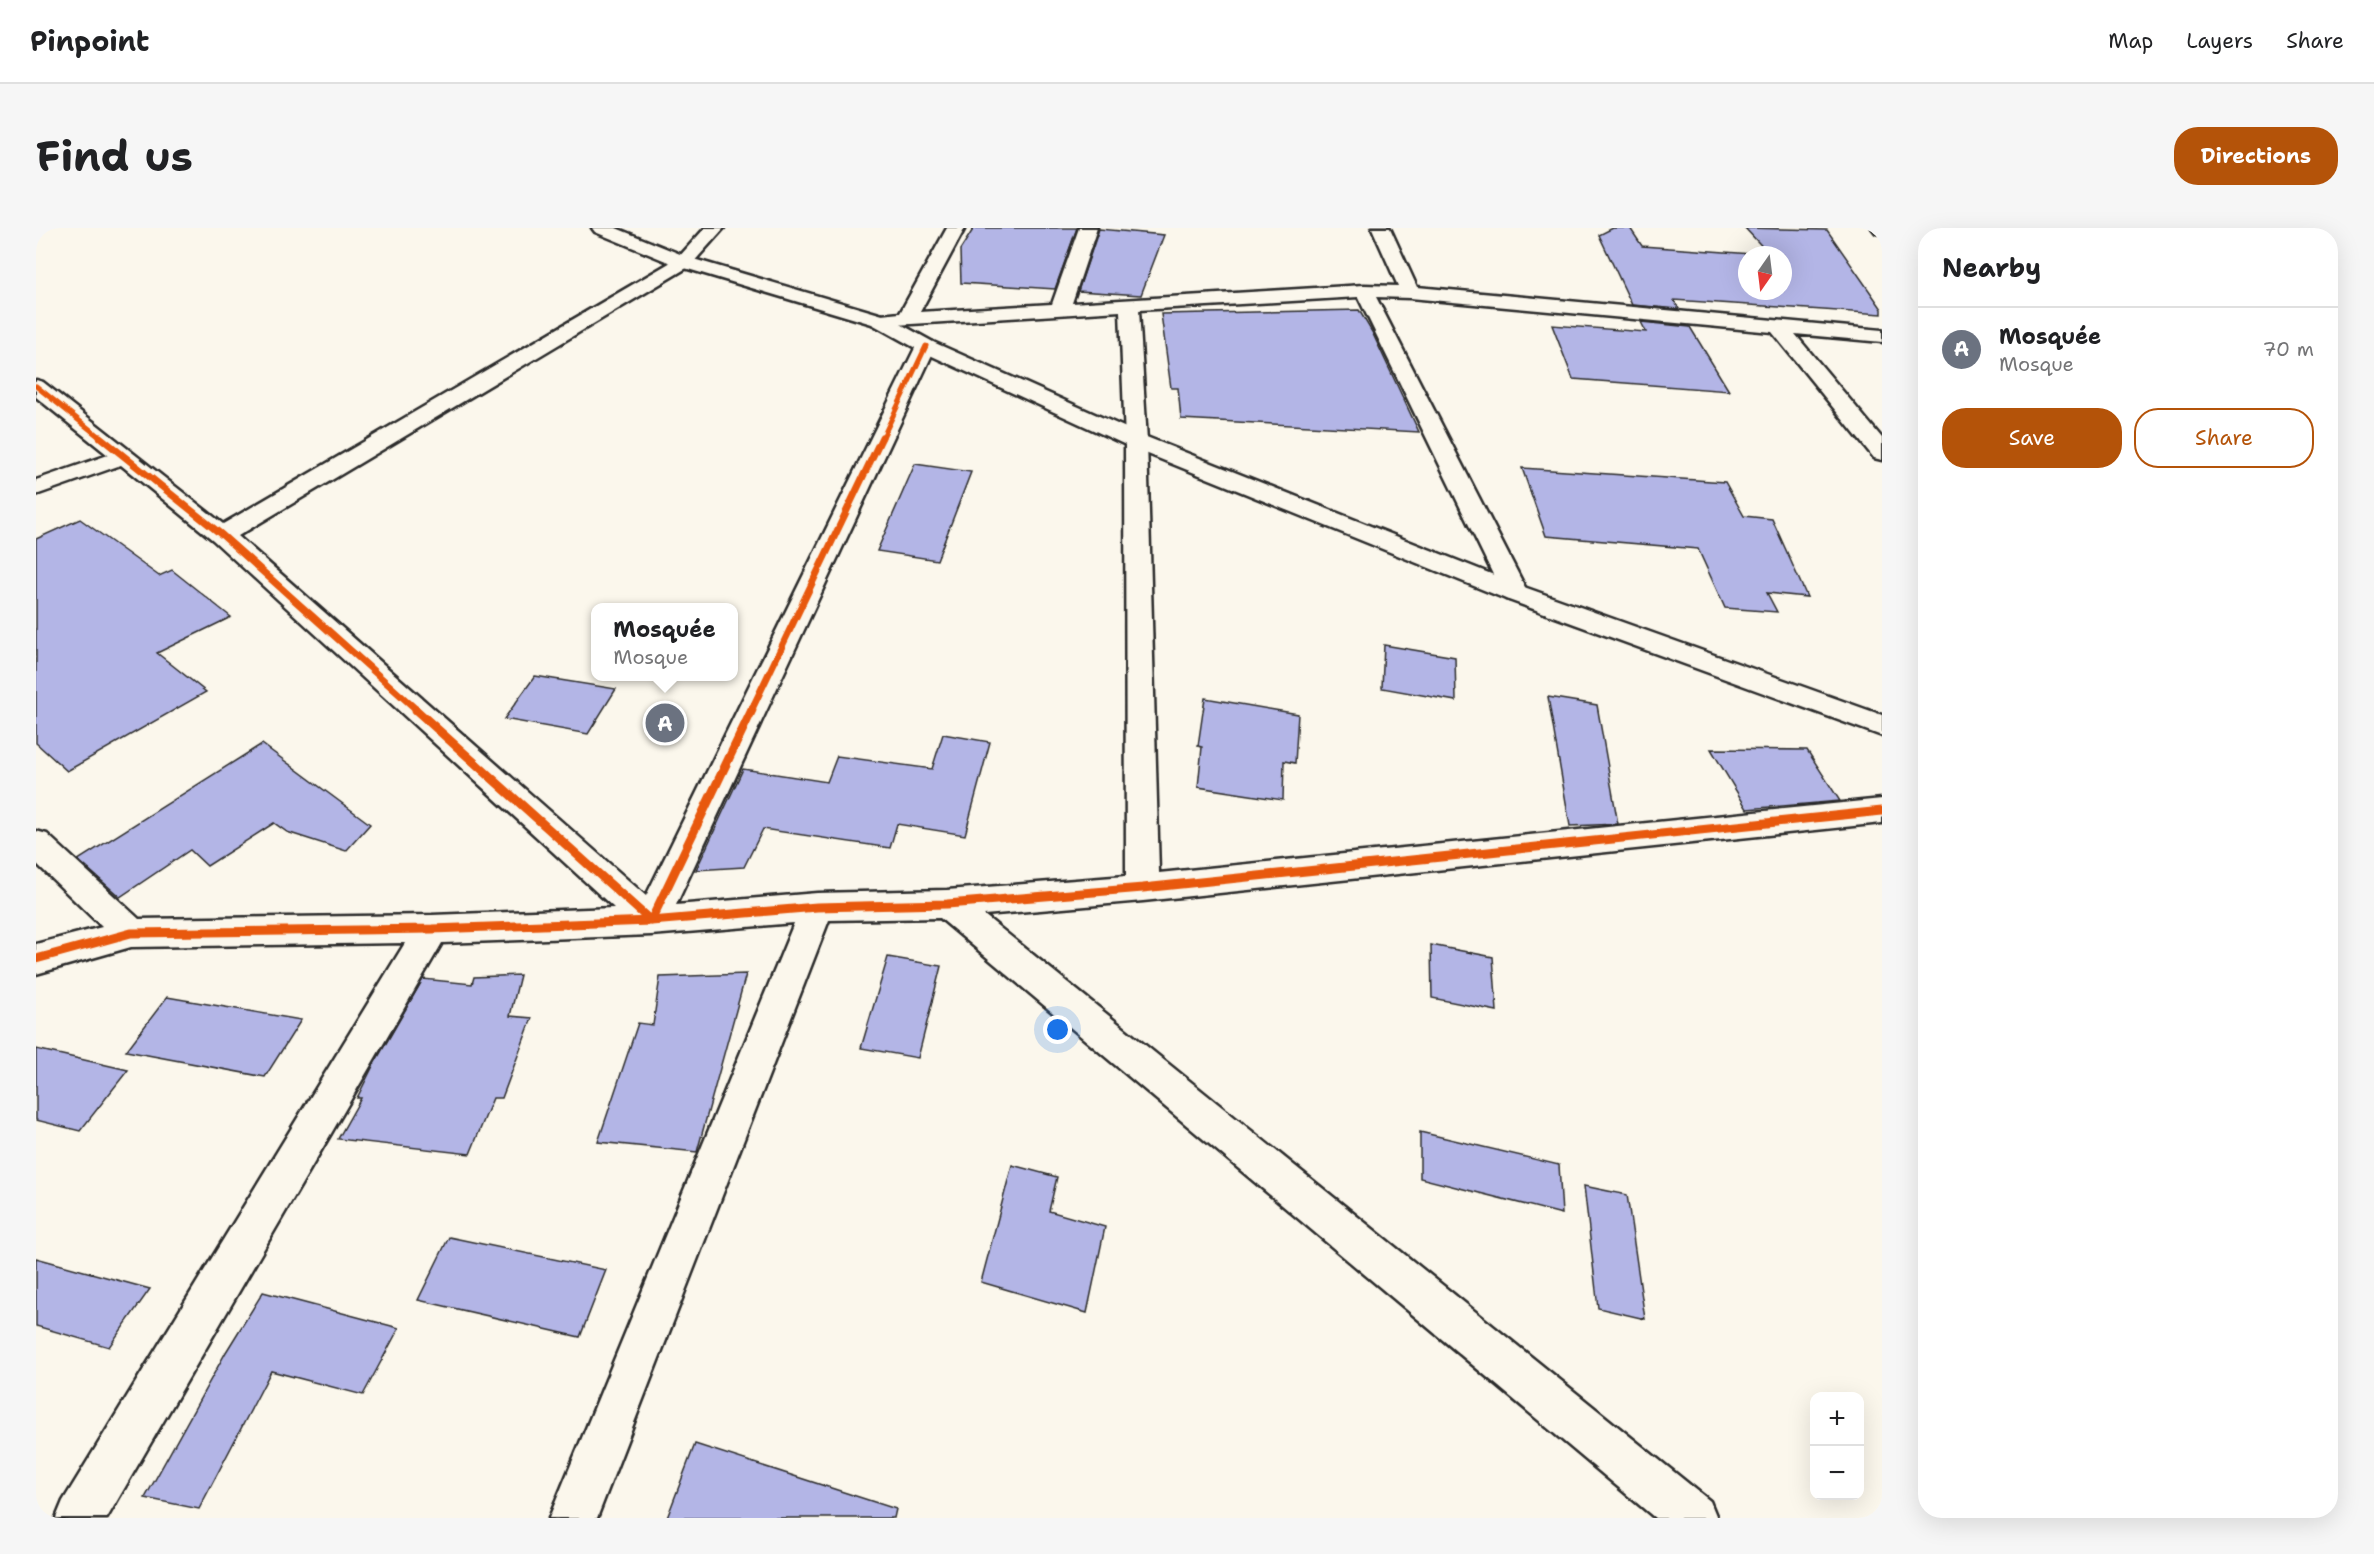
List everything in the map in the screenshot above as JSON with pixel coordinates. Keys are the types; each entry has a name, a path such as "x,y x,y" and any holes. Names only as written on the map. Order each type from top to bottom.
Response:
{"street":[{"path":"601,228 684,262 879,320 926,346 1136,441 1515,593 1882,726"},
{"path":"222,535 684,262 715,228"},
{"path":"907,318 956,228"},
{"path":"1060,309 1088,228"},
{"path":"1381,228 1410,292"},
{"path":"879,320 1364,291 1410,292 1882,336"},
{"path":"1364,291 1515,593"},
{"path":"1129,305 1136,441 1143,888"},
{"path":"1778,326 1882,453"},
{"path":"651,921 926,346"},
{"path":"36,386 222,535 651,921"},
{"path":"36,488 123,457"},
{"path":"36,960 131,933 432,929 651,921 817,907 947,904 1143,888 1882,811"},
{"path":"36,843 131,933"},
{"path":"947,904 1693,1518"},
{"path":"573,1518 817,907"},
{"path":"80,1518 432,929"}],"building":[{"path":"974,228 1077,228 1055,289 961,283 960,250"},
{"path":"1613,228 1630,228 1642,246 1738,253 1738,300 1792,300 1792,246 1762,246 1745,228 1827,230 1882,309 1882,314 1674,300 1679,309 1632,305 1599,235"},
{"path":"1099,229 1164,235 1141,295 1078,291"},
{"path":"1359,310 1372,332 1419,432 1181,419 1178,388 1171,388 1161,314"},
{"path":"1641,322 1690,327 1729,391 1573,379 1552,325 1646,332"},
{"path":"915,464 971,472 937,560 877,551"},
{"path":"1522,468 1725,482 1744,516 1772,519 1807,597 1767,593 1777,612 1725,608 1698,549 1546,536"},
{"path":"80,519 159,576 172,570 231,617 157,653 206,692 67,771 36,743 36,539"},
{"path":"1384,645 1455,657 1456,701 1382,688"},
{"path":"535,676 616,689 588,734 504,719"},
{"path":"1548,697 1597,705 1618,824 1570,826"},
{"path":"1205,698 1298,714 1295,763 1284,761 1283,800 1198,787 1202,747 1198,746"},
{"path":"943,734 990,742 965,835 897,824 890,848 763,829 744,867 696,870 743,769 827,782 837,756 932,769"},
{"path":"262,744 370,824 346,851 287,832 274,823 207,866 190,850 120,897 78,860"},
{"path":"1711,749 1807,750 1840,801 1747,809"},
{"path":"1431,945 1493,957 1497,1011 1432,998"},
{"path":"888,957 941,966 918,1058 861,1048"},
{"path":"746,974 697,1152 598,1142 638,1023 653,1025 660,977"},
{"path":"520,975 510,1016 532,1018 502,1098 493,1098 470,1154 338,1139 361,1098 357,1098 373,1066 423,979 472,984 474,977"},
{"path":"167,997 301,1020 265,1077 126,1051"},
{"path":"36,1049 128,1070 80,1131 36,1120"},
{"path":"1420,1132 1559,1165 1562,1214 1420,1178"},
{"path":"1012,1165 1057,1177 1049,1211 1105,1227 1087,1313 981,1282"},
{"path":"1584,1186 1627,1195 1645,1319 1598,1308"},
{"path":"449,1237 606,1270 580,1337 418,1300"},
{"path":"36,1258 150,1289 109,1347 36,1326"},
{"path":"263,1292 399,1328 363,1395 271,1371 199,1509 145,1498 226,1352"},
{"path":"695,1444 896,1509 894,1518 667,1518"}],"cycle path":[{"path":"36,386 222,535 651,921 926,346"},
{"path":"36,959 131,933 432,929 651,921 817,907 947,904 1143,888 1882,811"}],"place":[{"name":"Mosquée","path":"665,723"}]}
